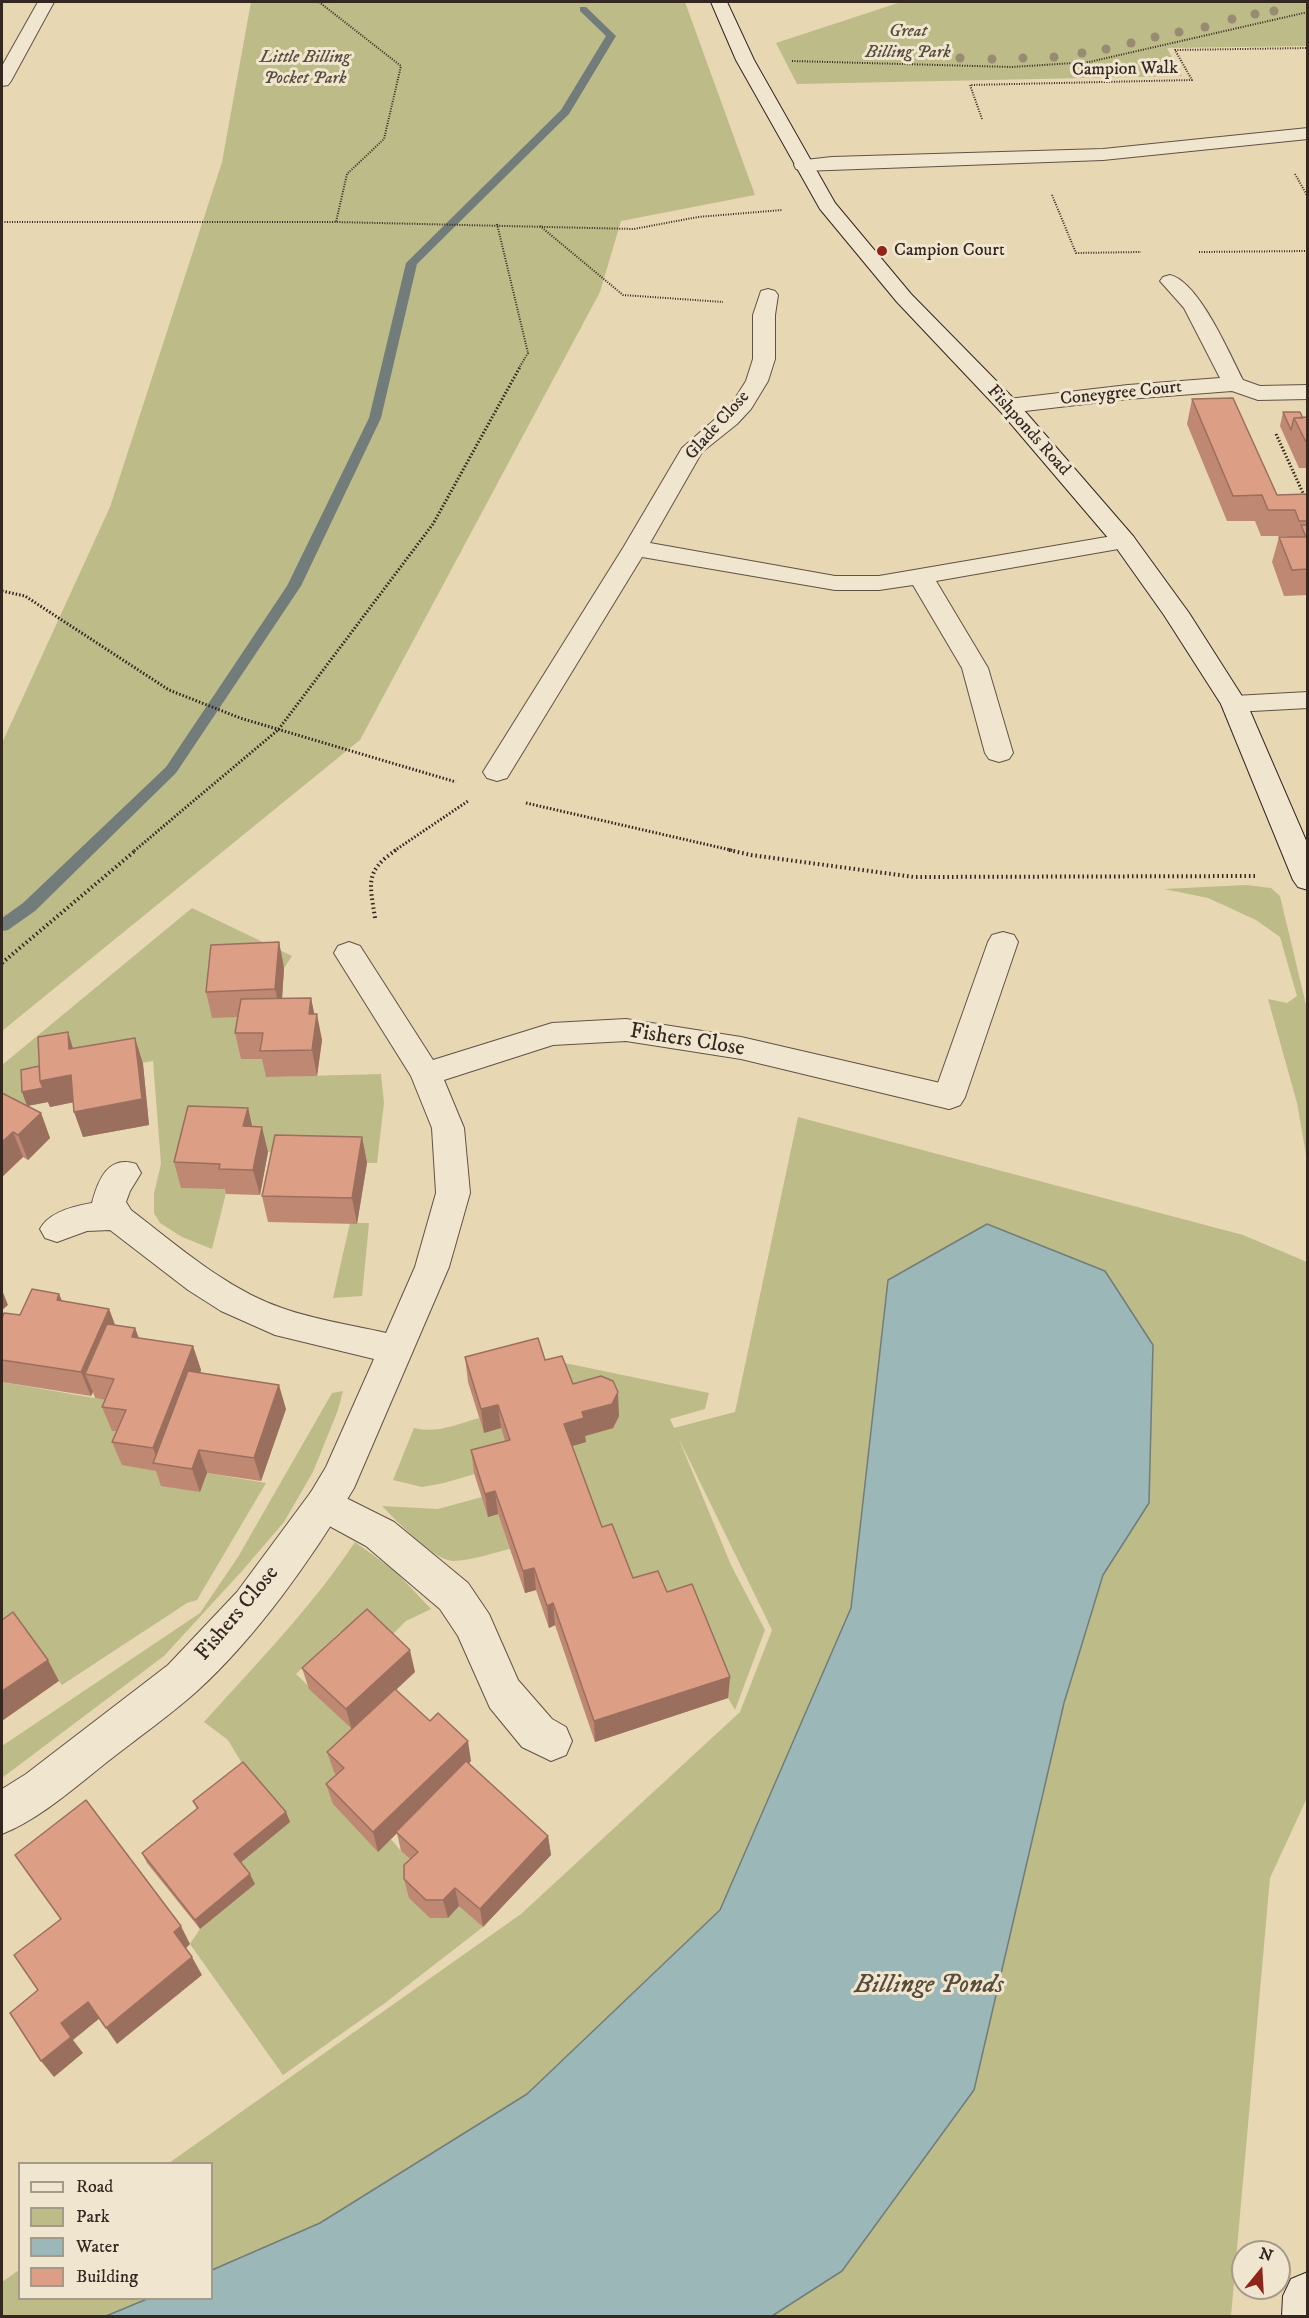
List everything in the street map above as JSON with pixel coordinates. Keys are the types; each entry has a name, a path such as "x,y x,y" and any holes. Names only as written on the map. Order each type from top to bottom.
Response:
{"street":[{"path":"2,81 46,2"},
{"name":"Fishponds Road","path":"719,2 746,60 827,205 904,298 1008,406 1124,541 1176,613 1234,704 1308,880"},
{"path":"12,24 33,24"},
{"path":"803,165 868,160 1037,158 1142,151 1308,133"},
{"path":"1170,281 1193,305 1234,384"},
{"name":"Glade Close","path":"497,772 635,548 693,448 729,419 743,404 757,381 764,359 764,315 767,300"},
{"name":"Coneygree Court","path":"1008,406 1128,392 1234,384 1258,393 1308,392"},
{"path":"635,548 835,583 879,584 1124,541"},
{"path":"921,577 975,668 999,753"},
{"path":"1234,704 1308,700"},
{"name":"Fishers Close","path":"426,1074 552,1034 626,1030 741,1048 950,1097 1003,942"},
{"name":"Fishers Close","path":"2,1813 41,1788 182,1678 251,1605 324,1504 341,1476 432,1267 453,1192 448,1128 426,1074 349,953"},
{"path":"124,1173 114,1187 109,1203 119,1219 200,1280 233,1301 274,1321 397,1350"},
{"path":"57,1229 77,1218 100,1215 119,1219"},
{"path":"324,1504 380,1534 454,1596 475,1628 484,1653 504,1694 537,1733 551,1741"},
{"path":"1306,2316 1308,2296"}],"path":[{"path":"319,2 400,66 384,139 347,174 336,222"},
{"path":"746,60 1012,67 1089,62 1308,12"},
{"name":"Campion Walk","path":"996,159 970,85 1192,80 1175,50 1308,48"},
{"path":"1037,158 1076,253 1151,252"},
{"path":"2,222 336,222 634,229 698,217 827,205"},
{"path":"2,963 278,730 433,524 528,353 497,224"},
{"path":"540,226 623,295 767,300"},
{"path":"1196,252 1308,251"},
{"path":"1258,393 1308,504"},
{"path":"2,591 25,596 169,690 240,718 460,784"},
{"path":"375,919 370,884 378,862 474,797"},
{"path":"523,802 751,855 914,877 1262,876"}],"green space":[{"name":"Little Billing Pocket Park","path":"251,2 685,2 755,195 621,221 600,292 360,740 2,1031 2,743 110,507 222,162"},
{"name":"Great Billing Park","path":"901,2 1307,2 1307,46 1167,48 1182,76 797,84 776,43"},
{"path":"1246,885 1271,888 1280,896 1307,1009 1307,1160 1297,1103 1268,999 1287,1003 1297,996 1280,937 1256,920 1208,898 1164,889"},
{"path":"192,908 292,956 284,968 217,971 212,1017 247,1017 268,1059 266,1077 381,1074 384,1103 377,1163 280,1161 273,1152 268,1152 227,1189 212,1249 182,1237 160,1223 154,1213 154,1193 161,1164 153,1061 77,1075 2,1123 2,1065"},
{"name":"Billinge Ponds","path":"798,1117 1243,1235 1307,1262 1307,1790 1306,1800 1270,1878 1238,2240 1231,2240 1231,2316 2,2316 2,2282 18,2271 18,2300 213,2300 213,2162 170,2162 521,1914 740,1712 772,1630 678,1437 731,1565 765,1630 735,1710 728,1698 634,1601 603,1549 566,1448 585,1442 574,1408 541,1358 709,1393 705,1409 670,1419 674,1428 735,1412"},
{"path":"350,1223 369,1223 362,1296 333,1298"},
{"path":"2,1382 123,1403 135,1434 162,1472 200,1492 207,1473 266,1483 197,1600 187,1603 62,1685 25,1634 2,1650"},
{"path":"343,1391 338,1410 313,1472 284,1522 242,1571 164,1656 2,1778 2,1746 200,1613 238,1557 332,1393"},
{"path":"479,1418 484,1433 501,1428 512,1463 444,1483 422,1487 393,1480 414,1428 439,1429"},
{"path":"482,1497 498,1514 510,1549 455,1561 447,1560 427,1548 382,1506 438,1509"},
{"path":"355,1542 395,1571 431,1609 406,1621 384,1643 372,1631 340,1632 296,1674 366,1742 334,1772 401,1851 483,1927 385,2003 283,2075 190,1944 200,1929 254,1884 239,1864 247,1772 228,1740 204,1722 302,1612"}],"water":[{"path":"987,1224 1105,1271 1153,1345 1149,1503 1103,1575 1064,1703 974,2090 842,2271 772,2316 106,2316 145,2300 213,2300 213,2270 320,2223 527,2094 720,1910 851,1608 888,1280"}],"building":[{"path":"1233,398 1277,495 1308,494 1308,521 1299,521 1295,510 1268,510 1262,495 1233,496 1192,399"},
{"path":"1283,412 1300,412 1303,418 1294,418 1291,430"},
{"path":"1308,417 1308,442 1306,442 1294,418"},
{"path":"1301,525 1308,525 1308,569 1292,570 1279,537 1306,537"},
{"path":"279,942 275,989 206,992 211,945"},
{"path":"311,998 309,1014 317,1014 312,1050 260,1051 263,1033 235,1033 241,999"},
{"path":"68,1032 69,1049 135,1038 142,1099 74,1112 71,1075 40,1081 38,1037"},
{"path":"39,1066 43,1088 22,1092 21,1070"},
{"path":"2,1093 41,1113 18,1135 13,1132 2,1142"},
{"path":"188,1106 248,1108 243,1126 262,1127 253,1170 219,1169 220,1164 174,1162"},
{"path":"275,1135 362,1137 352,1198 262,1196"},
{"path":"32,1289 59,1294 57,1300 109,1309 81,1372 2,1360 4,1313 20,1315"},
{"path":"107,1324 135,1328 132,1337 193,1346 153,1448 112,1442 126,1410 102,1407 114,1379 85,1374"},
{"path":"538,1338 545,1360 562,1356 573,1384 601,1376 613,1381 618,1392 612,1404 582,1412 584,1418 564,1424 602,1527 612,1524 633,1578 658,1571 667,1592 692,1584 730,1677 594,1721 553,1603 547,1606 534,1568 523,1571 495,1491 485,1494 471,1450 510,1440 498,1405 481,1409 465,1357"},
{"path":"188,1371 279,1385 254,1458 199,1450 192,1469 153,1463"},
{"path":"367,1609 410,1650 346,1709 302,1668"},
{"path":"13,1612 48,1660 2,1691 2,1620"},
{"path":"395,1689 430,1721 438,1713 468,1741 373,1832 326,1784 344,1768 327,1752"},
{"path":"466,1761 548,1836 480,1909 455,1888 443,1900 426,1900 404,1879 404,1865 418,1852 396,1832"},
{"path":"243,1762 286,1812 234,1854 250,1874 195,1920 142,1853 198,1808 193,1801"},
{"path":"86,1800 181,1926 174,1932 192,1957 106,2028 88,2002 61,2023 71,2037 41,2061 10,2013 38,1990 14,1955 61,1919 15,1855"}],"waterway":[{"path":"2,926 29,907 171,770 294,586 375,418 412,263 565,112 611,36 583,9"}],"place":[{"name":"Campion Court","path":"882,251"}]}
